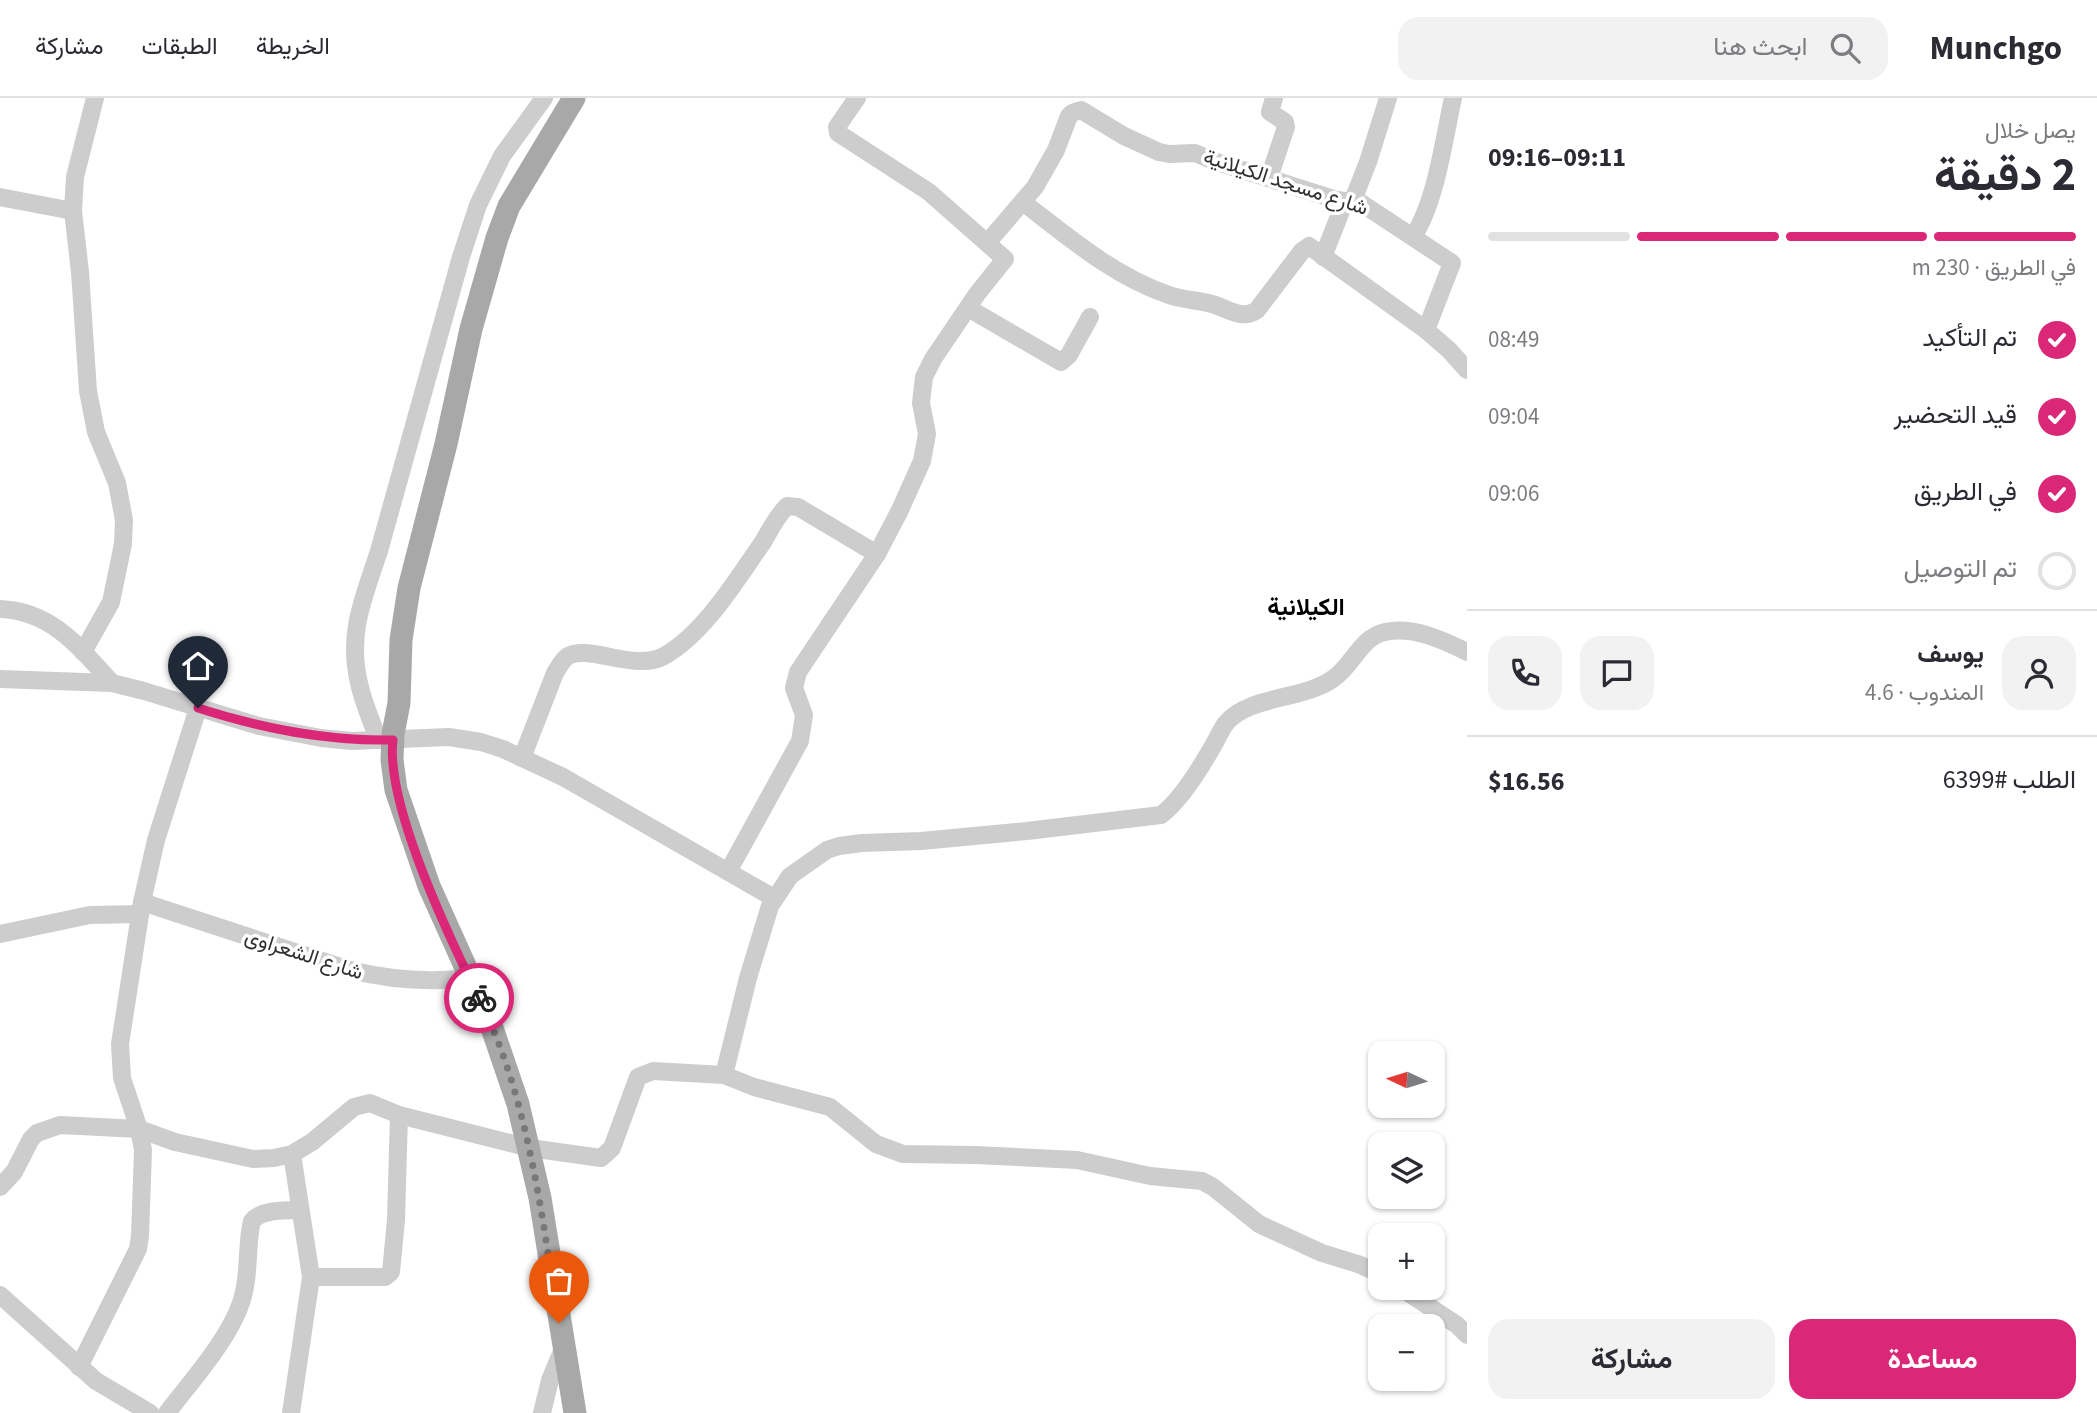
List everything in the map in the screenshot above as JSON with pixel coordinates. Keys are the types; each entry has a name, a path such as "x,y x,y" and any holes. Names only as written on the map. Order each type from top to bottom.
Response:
{"main road":[{"path":"574,98 509,206 497,238 471,329 446,444 409,588 401,640 399,703 386,740 396,790 429,886 489,1019 505,1061 530,1148 575,1413"}],"street":[{"path":"83,652 111,603 123,544 124,520 117,483 96,432 88,391 73,211 75,177 96,98"},
{"path":"386,740 365,703 355,661 357,618 362,597 379,551 478,205 502,156 544,98"},
{"path":"729,870 800,741 804,715 794,688 798,672 877,554 922,461 926,434 921,403 924,377 968,308 1005,259 929,192 838,133 837,127 857,98"},
{"path":"1269,178 1286,127 1285,122 1270,112 1274,98"},
{"path":"1323,257 1368,162 1388,98"},
{"path":"1414,235 1427,207 1453,98"},
{"name":"شارع مسجد الكيلانية","path":"988,242 1024,203 1046,169 1069,116 1082,110 1124,136 1159,152 1195,153 1269,178 1361,203 1414,235 1452,263 1426,330"},
{"path":"0,197 73,211"},
{"path":"1024,203 1083,247 1154,289 1182,299 1211,303 1243,315 1257,310 1305,248 1312,248 1426,330 1467,370"},
{"path":"968,308 1061,362 1069,355 1090,317"},
{"path":"522,758 555,673 568,656 585,654 631,662 662,658 674,650 698,629 742,572 787,506 798,507 877,554"},
{"path":"0,609 39,616 54,625 112,683"},
{"path":"724,1075 761,933 774,898 790,876 802,866 839,846 1027,831 1161,815 1176,801 1226,723 1250,708 1334,679 1374,636 1385,632 1425,635 1446,641 1467,652"},
{"path":"0,679 112,683 248,724 290,733 352,741 432,736 465,738 503,749 563,777 774,898"},
{"path":"79,1367 138,1250 143,1201 143,1150 122,1078 120,1044 141,908 156,839 198,708"},
{"name":"شارع الشعراوى","path":"0,934 64,919 141,908 381,978 412,981 469,978"},
{"path":"0,1188 14,1172 30,1139 47,1128 60,1125 139,1129 175,1142 253,1158 274,1158 292,1154 312,1142 346,1113 370,1103 399,1115 530,1148 601,1158 612,1148 638,1077 653,1071 724,1075 754,1087 830,1107 876,1144 903,1154 1077,1160 1150,1176 1202,1181 1259,1224 1322,1253 1368,1268"},
{"path":"311,1277 384,1278 391,1272 396,1220 399,1115"},
{"path":"291,1413 311,1277 292,1154"},
{"path":"167,1413 212,1355 242,1300 252,1221 255,1216 299,1210"},
{"path":"0,1295 96,1381 150,1413"},
{"path":"1419,1300 1457,1325 1467,1335"},
{"path":"542,1413 550,1380 563,1349"}],"way so far":[{"path":"479,998 505,1061 530,1148 559,1323"}],"district":[{"name":"الكيلانية","path":"1306,607"}],"route":[{"path":"198,708 290,733 352,741 393,740 393,775 412,838 448,932 479,998"}]}
